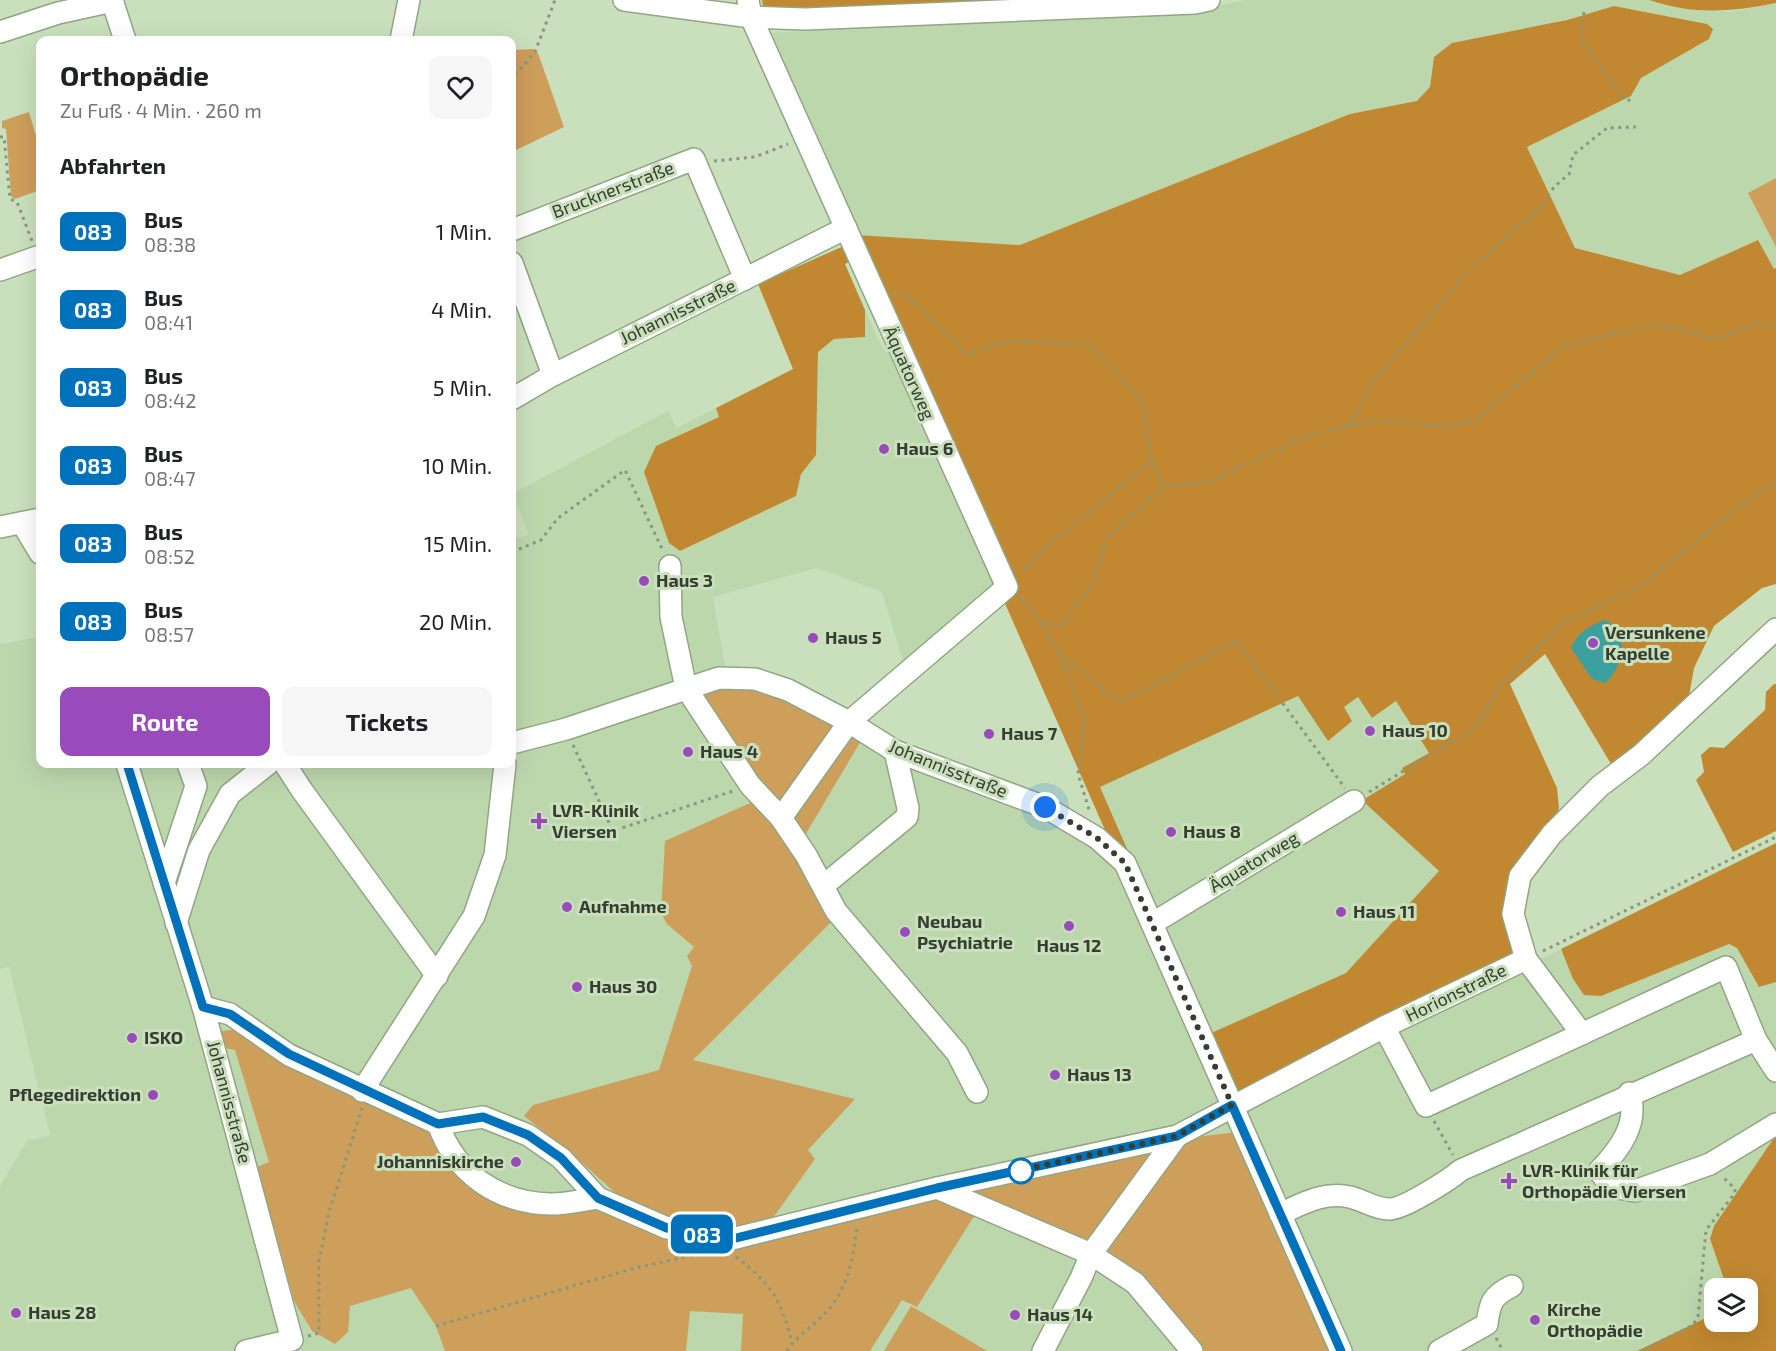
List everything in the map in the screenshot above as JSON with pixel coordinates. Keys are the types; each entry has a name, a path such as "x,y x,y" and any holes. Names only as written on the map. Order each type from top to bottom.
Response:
{"street":[{"path":"0,32 58,12 112,0 124,36"},
{"path":"402,36 409,0"},
{"path":"624,0 749,9 805,20 1162,5 1209,0"},
{"name":"Äquatorweg","path":"749,9 804,137 1007,588 849,722"},
{"name":"Brucknerstraße","path":"516,228 694,159 745,279"},
{"name":"Johannisstraße","path":"516,397 553,375 846,228"},
{"path":"0,270 36,260"},
{"path":"516,274 553,375"},
{"path":"0,527 32,521 36,536"},
{"path":"670,566 671,617 686,688 750,785 781,818 806,855 836,911 957,1053 977,1092"},
{"name":"Horionstraße","path":"1177,1136 1232,1105 1384,1027 1526,959 1513,914 1520,876 1552,834 1600,786 1641,755 1776,629"},
{"name":"Johannisstraße","path":"516,742 566,729 719,678 755,679 788,690 849,722 895,751 1045,807 1097,838 1125,863 1232,1105"},
{"path":"781,818 849,722"},
{"path":"823,886 906,817 908,808 895,751"},
{"name":"Johannisstraße","path":"127,768 203,1007 294,1346"},
{"path":"164,883 196,786 189,768"},
{"path":"176,923 199,850 230,794 263,768"},
{"path":"288,768 437,976"},
{"path":"364,1092 474,916 495,855 505,768"},
{"name":"Äquatorweg","path":"1153,923 1354,801"},
{"path":"1526,959 1582,1034"},
{"path":"1384,1027 1426,1106 1726,967 1756,1040 1776,1071"},
{"path":"203,1007 230,1014 289,1054 364,1092 438,1124 483,1117 528,1135 561,1158 598,1198 667,1228 732,1239 937,1188 1177,1136"},
{"path":"1280,1214 1319,1196 1349,1197 1391,1210 1444,1184 1461,1170 1629,1093 1756,1040"},
{"path":"1629,1093 1634,1107 1624,1144 1599,1171 1618,1188 1635,1191 1710,1164 1776,1124"},
{"path":"1232,1105 1341,1351"},
{"path":"438,1124 446,1146 468,1174 515,1200 552,1204 598,1198"},
{"path":"1042,1351 1081,1278 1091,1254 1177,1136"},
{"path":"937,1188 1091,1254 1135,1283 1192,1351"},
{"path":"1439,1351 1487,1324 1489,1309 1496,1294 1512,1286"},
{"path":"246,1351 294,1346"}],"path":[{"path":"516,74 535,52 555,0"},
{"path":"1584,12 1580,38 1623,98 1634,102"},
{"path":"1348,426 1374,380 1472,267 1539,209 1554,187 1569,174 1573,155 1607,128 1636,126"},
{"path":"0,137 4,137 9,199 17,202 36,249"},
{"path":"694,159 718,161 755,157 804,137"},
{"path":"876,296 904,293 968,355 1004,341 1089,344 1142,401 1151,461 1164,486"},
{"path":"1041,623 1062,625 1092,583 1106,539 1164,486 1208,483 1308,435 1376,420 1448,426 1474,420 1565,345 1658,324 1716,339 1760,323 1776,326"},
{"path":"1021,572 1042,551 1151,461"},
{"path":"516,550 542,540 558,518 625,470 670,566"},
{"path":"1060,655 1121,702 1237,641 1354,801 1474,728 1500,686 1559,625 1639,586 1758,492 1776,484"},
{"path":"1020,594 1060,655 1084,717 1078,774 1097,838"},
{"path":"566,729 613,831 750,785"},
{"path":"1526,959 1776,837"},
{"path":"294,1346 319,1333 317,1297 319,1261 329,1212 364,1092"},
{"path":"1426,1106 1461,1170"},
{"path":"1641,1351 1693,1325 1698,1316 1706,1230 1735,1193 1735,1189 1710,1164"},
{"path":"787,1351 792,1343 827,1311 841,1292 850,1271 860,1207"},
{"path":"732,1247 735,1257 770,1286 780,1304 792,1343"},
{"path":"436,1326 635,1268 712,1251"}],"shaded area":[{"path":"762,0 1048,0 764,12"},
{"path":"1244,0 1649,0 1667,6 1731,12 1776,3 1776,268 1774,269 1758,240 1680,275 1575,248 1527,147 1631,96 1641,78 1709,39 1712,29 1707,24 1614,6 1434,57 1430,87 1417,102 1350,114 1020,245 856,235 770,33 1196,11"},
{"path":"1649,0 1776,0 1776,3 1728,10 1697,10"},
{"path":"1614,6 1707,24 1713,29 1709,39 1641,78 1631,96 1527,147 1575,248 1680,275 1758,240 1774,269 1776,268 1776,584 1762,588 1714,626 1694,668 1687,707 1614,769 1545,654 1510,684 1557,788 1559,808 1554,824 1517,873 1513,958 1235,1095 1209,1034 1346,973 1439,871 1366,804 1366,798 1405,774 1402,768 1429,753 1396,701 1372,718 1358,697 1344,707 1352,721 1328,741 1298,696 1100,787 1131,858 1109,839 1003,599 856,235 1020,245 1350,114 1417,101 1430,87 1434,57 1452,43 1567,20"},
{"path":"533,49 538,53 564,127 516,150 516,50"},
{"path":"29,112 36,136 36,191 15,199 11,196 6,129 2,128 2,121"},
{"path":"1776,178 1776,247 1748,193"},
{"path":"846,245 853,260 845,264 865,310 865,337 834,339 818,352 816,455 801,474 796,496 680,551 669,543 644,472 656,446 719,417 716,408 793,369 758,284"},
{"name":"LVR-Klinik Viersen","path":"865,310 883,349 891,346 998,588 905,668 882,592 817,568 713,597 726,672 847,713 867,716 872,731 1130,857 1100,787 1298,696 1341,732 1339,729 1343,707 1359,697 1372,718 1396,701 1429,753 1402,768 1406,773 1366,798 1439,871 1346,973 1209,1034 1335,1351 0,1351 0,1186 27,1141 50,1135 9,967 0,969 0,644 36,638 36,768 516,768 516,538 528,535 516,499 516,492 668,411 677,428 716,408 719,417 656,446 680,551 796,496 801,474 816,455 818,352 834,339 865,337"},
{"path":"741,683 788,696 834,721 835,727 785,804 775,803 698,692"},
{"path":"1776,684 1776,831 1733,852 1696,780 1704,772 1701,755 1710,747 1724,748 1765,710 1766,692"},
{"path":"847,732 862,739 804,837 792,820"},
{"path":"759,799 822,899 832,921 693,1060 855,1099 808,1150 815,1159 768,1225 719,1229 667,1221 621,1198 569,1151 524,1116 533,1105 659,1070 692,966 687,956 694,947 667,924 661,913 665,841"},
{"path":"1776,843 1776,982 1759,987 1737,948 1729,944 1601,996 1584,995 1573,979 1561,949"},
{"name":"LVR-Klinik für Orthopädie Viersen","path":"1729,944 1737,948 1759,987 1776,982 1776,1135 1714,1226 1710,1239 1724,1278 1704,1278 1704,1319 1637,1351 1349,1351 1241,1107 1561,949 1573,979 1601,996"},
{"path":"237,1029 429,1133 459,1176 577,1209 599,1211 642,1228 698,1244 919,1200 943,1198 978,1210 917,1307 902,1300 870,1351 741,1351 743,1314 690,1311 686,1351 445,1351 436,1326 411,1288 350,1306 348,1332 335,1344 312,1331 294,1301 257,1167 269,1162 235,1050 220,1047 222,1031"},
{"path":"1239,1132 1335,1351 1202,1351 1186,1329 1108,1257 1109,1243 1178,1147 1203,1136"},
{"path":"1776,1135 1776,1351 1637,1351 1704,1319 1704,1332 1758,1332 1758,1278 1724,1278 1710,1239 1714,1226"},
{"path":"1146,1150 1152,1156 1088,1246 973,1196 972,1188"},
{"path":"911,1306 987,1351 884,1351"}],"water":[{"path":"1605,620 1618,633 1622,650 1616,669 1605,683 1592,679 1571,648 1576,638 1584,631"}],"bus line":[{"name":"083","path":"128,768 203,1007 230,1014 289,1054 362,1091 438,1124 483,1117 528,1135 561,1158 598,1198 667,1228 732,1239 937,1188 1177,1136 1232,1105 1341,1351"}],"place":[{"name":"Haus 6","path":"884,449"},
{"name":"Haus 3","path":"644,581"},
{"name":"Haus 5","path":"813,638"},
{"name":"Versunkene Kapelle","path":"1593,643"},
{"name":"Haus 10","path":"1370,731"},
{"name":"Haus 7","path":"989,734"},
{"name":"Haus 4","path":"688,752"},
{"name":"LVR-Klinik Viersen","path":"539,821"},
{"name":"Haus 8","path":"1171,832"},
{"name":"Aufnahme","path":"567,907"},
{"name":"Haus 11","path":"1341,912"},
{"name":"Haus 12","path":"1069,926"},
{"name":"Neubau Psychiatrie","path":"905,932"},
{"name":"Haus 30","path":"577,987"},
{"name":"ISKO","path":"132,1038"},
{"name":"Haus 13","path":"1055,1075"},
{"name":"Pflegedirektion","path":"153,1095"},
{"name":"Johanniskirche","path":"516,1162"},
{"name":"LVR-Klinik für Orthopädie Viersen","path":"1509,1181"},
{"name":"Haus 28","path":"16,1313"},
{"name":"Haus 14","path":"1015,1315"},
{"name":"Kirche Orthopädie","path":"1535,1320"}],"route":[{"path":"1021,1171 1013,1172 1177,1136 1232,1105 1125,863 1097,838 1045,807"}]}
